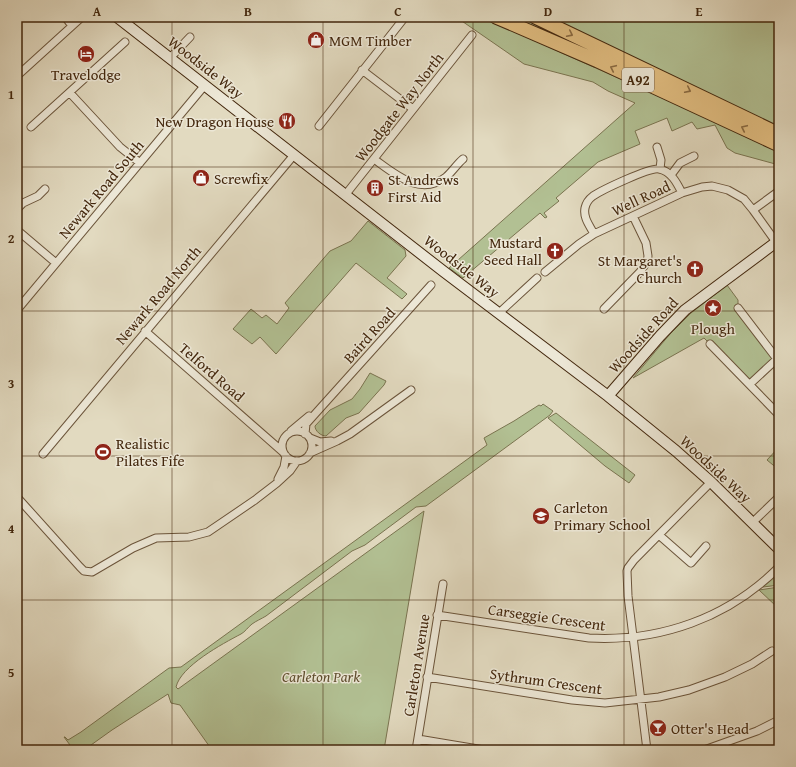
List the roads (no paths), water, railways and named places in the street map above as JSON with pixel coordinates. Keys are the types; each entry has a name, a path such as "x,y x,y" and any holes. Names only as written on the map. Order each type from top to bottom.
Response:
{"highway":[{"name":"A92","path":"496,17 598,61 779,145"},
{"name":"A92","path":"535,17 779,134"}],"street":[{"path":"17,76 82,17"},
{"name":"Woodside Way","path":"117,17 608,396 676,451 711,482 779,549"},
{"path":"319,126 405,17"},
{"path":"66,18 72,26"},
{"name":"Woodgate Way North","path":"346,194 472,35"},
{"path":"170,58 190,37"},
{"path":"31,127 125,42"},
{"path":"362,70 413,109"},
{"name":"Newark Road South","path":"17,310 206,85"},
{"path":"70,93 121,149 140,163"},
{"path":"657,147 661,160 660,169"},
{"name":"Newark Road North","path":"43,454 144,331 294,155"},
{"path":"671,175 680,163 694,156"},
{"path":"374,159 395,175 418,186 434,184 446,177 463,158"},
{"path":"594,234 584,214 585,206 592,197 648,170 660,169 671,175 678,184 682,193"},
{"name":"Well Road","path":"545,272 579,244 594,234 682,193 702,186 719,187 744,199 778,241"},
{"path":"17,209 23,203 38,196 45,189"},
{"path":"753,210 779,191"},
{"path":"604,309 640,272 647,262 648,256 646,243 633,216"},
{"path":"17,230 56,263"},
{"name":"Woodside Road","path":"608,396 660,336 685,310 778,241"},
{"path":"499,313 537,278"},
{"name":"Baird Road","path":"307,436 306,424 431,285"},
{"path":"738,308 778,358 750,384"},
{"name":"Telford Road","path":"144,331 263,433 284,454"},
{"path":"710,344 779,415"},
{"path":"284,454 293,461 305,458 310,453 350,434 411,390"},
{"name":"Baird Road","path":"287,435 326,402"},
{"path":"277,482 284,467 282,444 287,435 298,431 320,442 337,441"},
{"name":"Telford Road","path":"263,433 274,438 287,435"},
{"path":"307,436 312,448 310,453"},
{"path":"17,497 84,571 94,571 128,551 156,538 189,537 208,532 255,500 290,471 297,461"},
{"path":"647,750 633,638 627,572 634,560 711,482"},
{"path":"752,524 779,497"},
{"path":"659,535 691,562 706,546"},
{"name":"Carseggie Crescent","path":"437,615 589,638 633,638 675,629 717,611 757,587 779,567"},
{"name":"Carleton Avenue","path":"416,750 443,584"},
{"name":"Sythrum Crescent","path":"427,677 572,700 605,703 673,695 707,685 746,667 772,651"},
{"path":"704,750 757,731 779,720"},
{"path":"418,739 484,750"}],"place":[{"name":"MGM Timber","path":"316,40"},
{"name":"Travelodge","path":"86,54"},
{"name":"New Dragon House","path":"287,121"},
{"name":"Screwfix","path":"201,178"},
{"name":"St Andrews First Aid","path":"375,188"},
{"name":"Mustard Seed Hall","path":"555,251"},
{"name":"St Margaret's Church","path":"695,269"},
{"name":"Plough","path":"713,308"},
{"name":"Realistic Pilates Fife","path":"103,452"},
{"name":"Carleton Primary School","path":"541,516"},
{"name":"Otter's Head","path":"658,728"}],"park label":[{"name":"Carleton Park","path":"321,676"}]}
